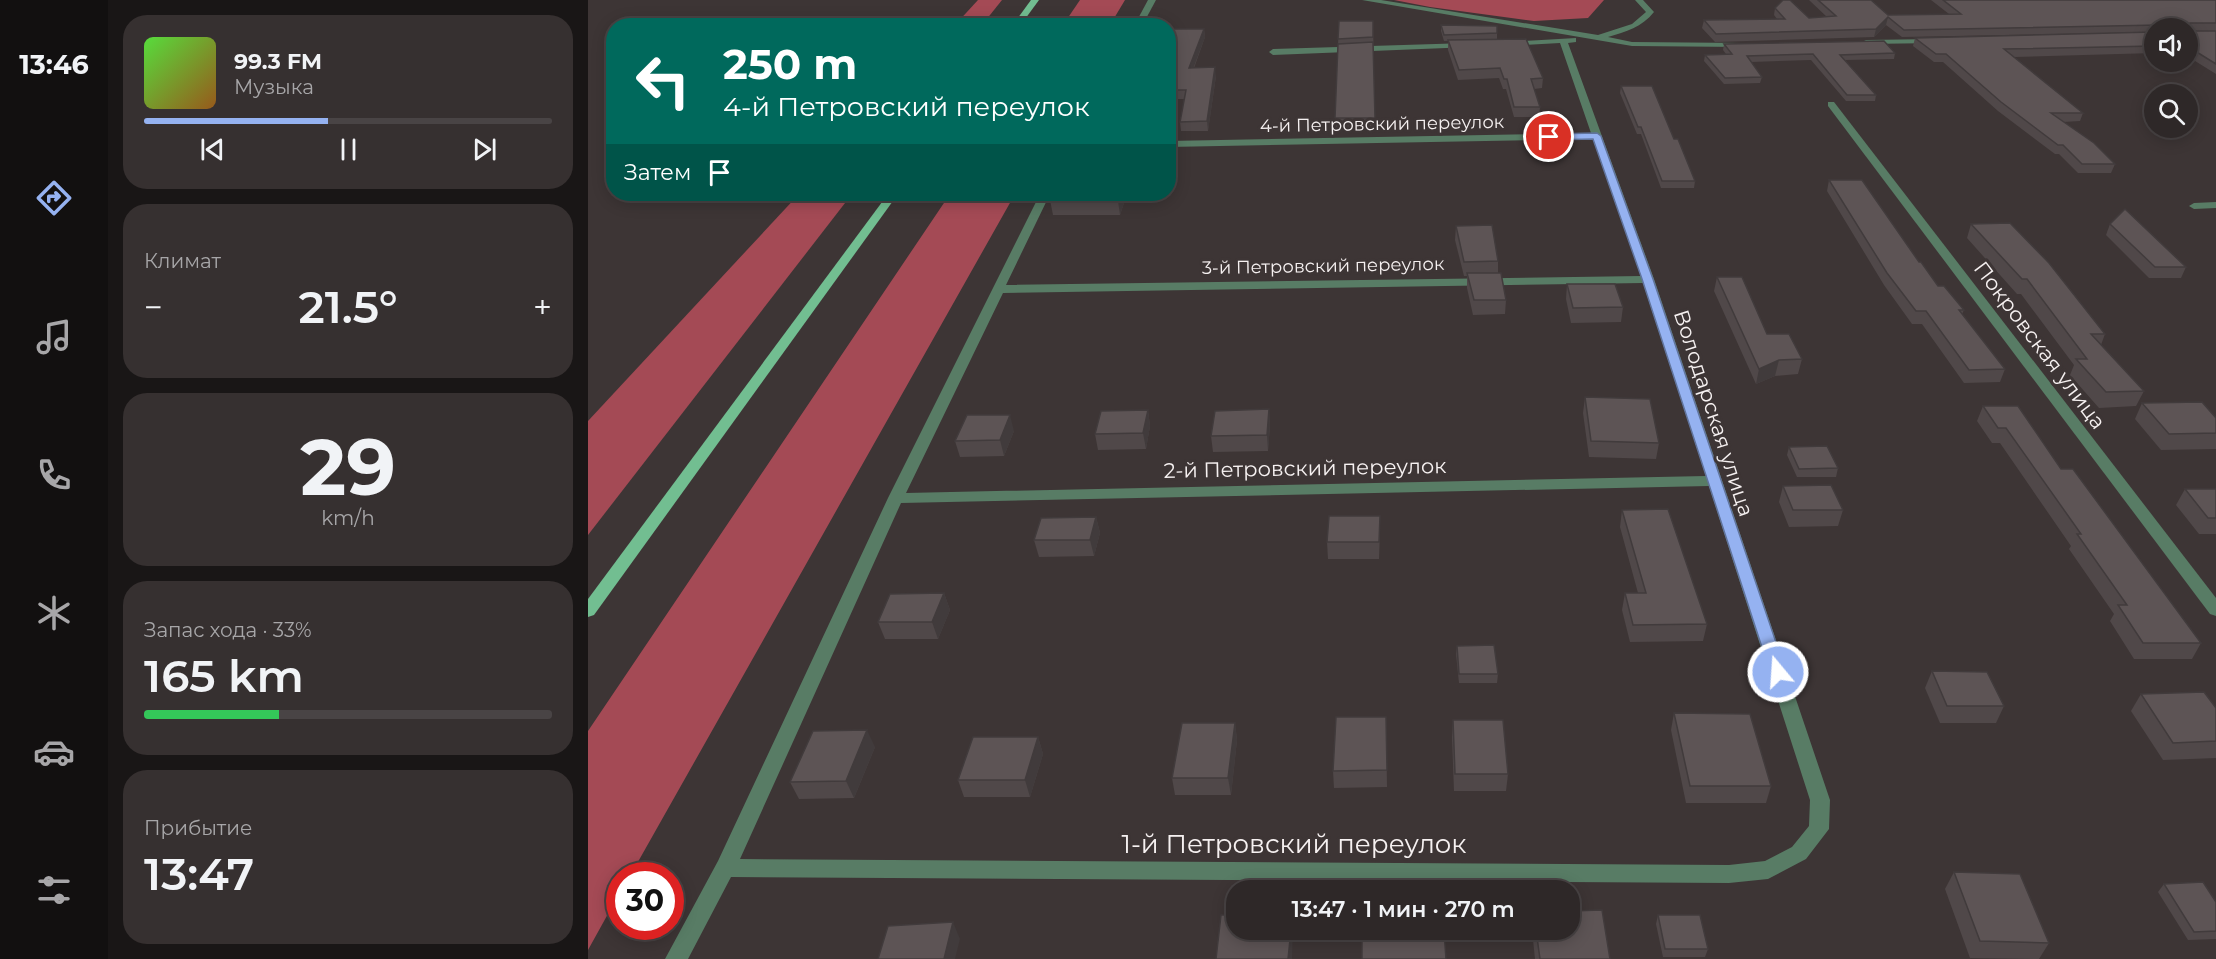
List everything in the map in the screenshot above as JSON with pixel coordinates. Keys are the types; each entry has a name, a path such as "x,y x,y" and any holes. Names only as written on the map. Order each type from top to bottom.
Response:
{"main road":[{"path":"1022,18 1035,0"},
{"path":"588,611 888,201"}],"street":[{"path":"1142,18 1152,0"},
{"path":"1366,0 1632,44 1751,45"},
{"path":"1494,44 1564,42 1597,37 1633,27 1650,12 1639,0"},
{"path":"1858,42 1941,41"},
{"name":"Володарская улица","path":"1564,42 1648,279 1820,800"},
{"path":"1273,52 1483,45"},
{"name":"Покровская улица","path":"1831,104 2216,610"},
{"name":"4-й Петровский переулок","path":"1176,144 1597,136"},
{"path":"676,959 725,868 896,498 1042,201"},
{"path":"2194,206 2216,205"},
{"name":"3-й Петровский переулок","path":"999,289 1648,279"},
{"name":"2-й Петровский переулок","path":"896,498 1715,481"},
{"name":"1-й Петровский переулок","path":"725,868 1729,874 1768,870 1799,853 1819,829 1820,800"}],"shaded area":[{"path":"978,0 1002,0 988,18 961,18"},
{"path":"1080,0 1125,0 1114,18 1068,18"},
{"path":"1394,0 1604,0 1588,18 1534,21"},
{"path":"792,201 847,201 588,535 588,421"},
{"path":"945,201 1011,201 638,862 606,862 606,917 588,950 588,731"}],"building":[{"path":"1783,0 1790,0 1809,18 1836,16 1818,0 1871,0 1888,15 1961,14 1943,0 2216,0 2216,23 2198,23 2198,18 2144,18 2144,25 1904,30 1888,17 1876,29 1716,34 1704,20 1785,19 1775,8"},
{"path":"1339,21 1373,21 1373,37 1338,39"},
{"path":"1441,25 1497,26 1497,33 1444,35"},
{"path":"1176,29 1204,29 1189,68 1215,67 1207,121 1180,122 1186,90 1176,90"},
{"path":"2198,31 2216,31 2216,64 2198,53"},
{"path":"2144,32 2144,46 2004,49 2083,113 2051,113 2094,143 2115,164 2082,164 2063,145 2058,145 2001,102 1946,54 1936,54 1915,38"},
{"path":"1526,39 1543,78 1531,79 1540,107 1514,107 1507,79 1504,79 1500,68 1459,70 1448,40"},
{"path":"1884,41 1895,53 1840,55 1876,95 1847,95 1813,54 1747,56 1762,77 1725,78 1705,55 1732,54 1724,44"},
{"path":"1373,42 1375,118 1335,118 1338,44"},
{"path":"1621,86 1652,86 1674,139 1678,139 1695,181 1662,181 1641,127 1638,127"},
{"path":"1829,180 1862,180 1919,262 1938,286 1944,286 1964,310 1959,310 2005,369 1969,370 1926,311 1916,311 1887,273"},
{"path":"2125,209 2186,267 2155,267 2110,224"},
{"path":"2010,223 2049,263 2105,334 2091,334 2144,391 2106,392 2076,359 2087,359 2027,279 2022,279 1971,224"},
{"path":"1492,225 1498,261 1464,262 1456,226"},
{"path":"1467,273 1501,273 1506,300 1474,300"},
{"path":"1717,277 1742,277 1767,334 1789,334 1802,359 1779,360 1759,369"},
{"path":"1567,284 1615,284 1623,307 1573,308"},
{"path":"1585,397 1650,399 1659,443 1591,441"},
{"path":"2202,402 2216,418 2216,433 2169,434 2142,403"},
{"path":"1983,406 2018,406 2061,469 2073,469 2201,643 2143,643 2118,605 2127,605 2077,534 2081,534 2006,428 1998,428"},
{"path":"1269,409 1267,435 1211,436 1215,411"},
{"path":"1148,410 1143,433 1095,434 1101,411"},
{"path":"967,415 1010,415 1000,440 955,441"},
{"path":"1827,446 1838,468 1799,469 1789,447"},
{"path":"1831,485 1843,510 1793,510 1783,486"},
{"path":"2185,489 2216,489 2216,518 2208,518"},
{"path":"1668,509 1707,624 1633,625 1625,593 1646,593 1622,510"},
{"path":"1329,516 1380,516 1379,542 1327,542"},
{"path":"1096,517 1090,540 1034,540 1041,518"},
{"path":"944,593 932,622 878,622 890,594"},
{"path":"1494,645 1498,674 1459,674 1457,646"},
{"path":"1932,671 1987,672 2004,706 1947,706"},
{"path":"2204,692 2216,708 2216,741 2173,743 2141,694"},
{"path":"1674,713 1750,714 1771,786 1690,786"},
{"path":"1336,717 1386,717 1387,770 1333,771"},
{"path":"1453,720 1503,720 1508,774 1455,774"},
{"path":"1182,723 1235,723 1228,778 1172,778"},
{"path":"867,730 846,781 790,782 813,731"},
{"path":"973,737 1038,737 1025,780 958,780"},
{"path":"1954,872 2020,874 2049,943 1980,941"},
{"path":"2203,882 2216,902 2216,931 2194,932 2164,884"},
{"path":"1602,910 1610,959 1540,959 1537,940 1580,940 1580,911"},
{"path":"1221,915 1226,915 1226,940 1290,940 1288,959 1216,959"},
{"path":"1658,915 1700,915 1708,949 1665,949"},
{"path":"953,922 944,959 878,959 888,926"},
{"path":"1362,940 1445,940 1446,959 1362,959"}],"route":[{"path":"1549,137 1597,136 1648,279 1778,672"}]}
